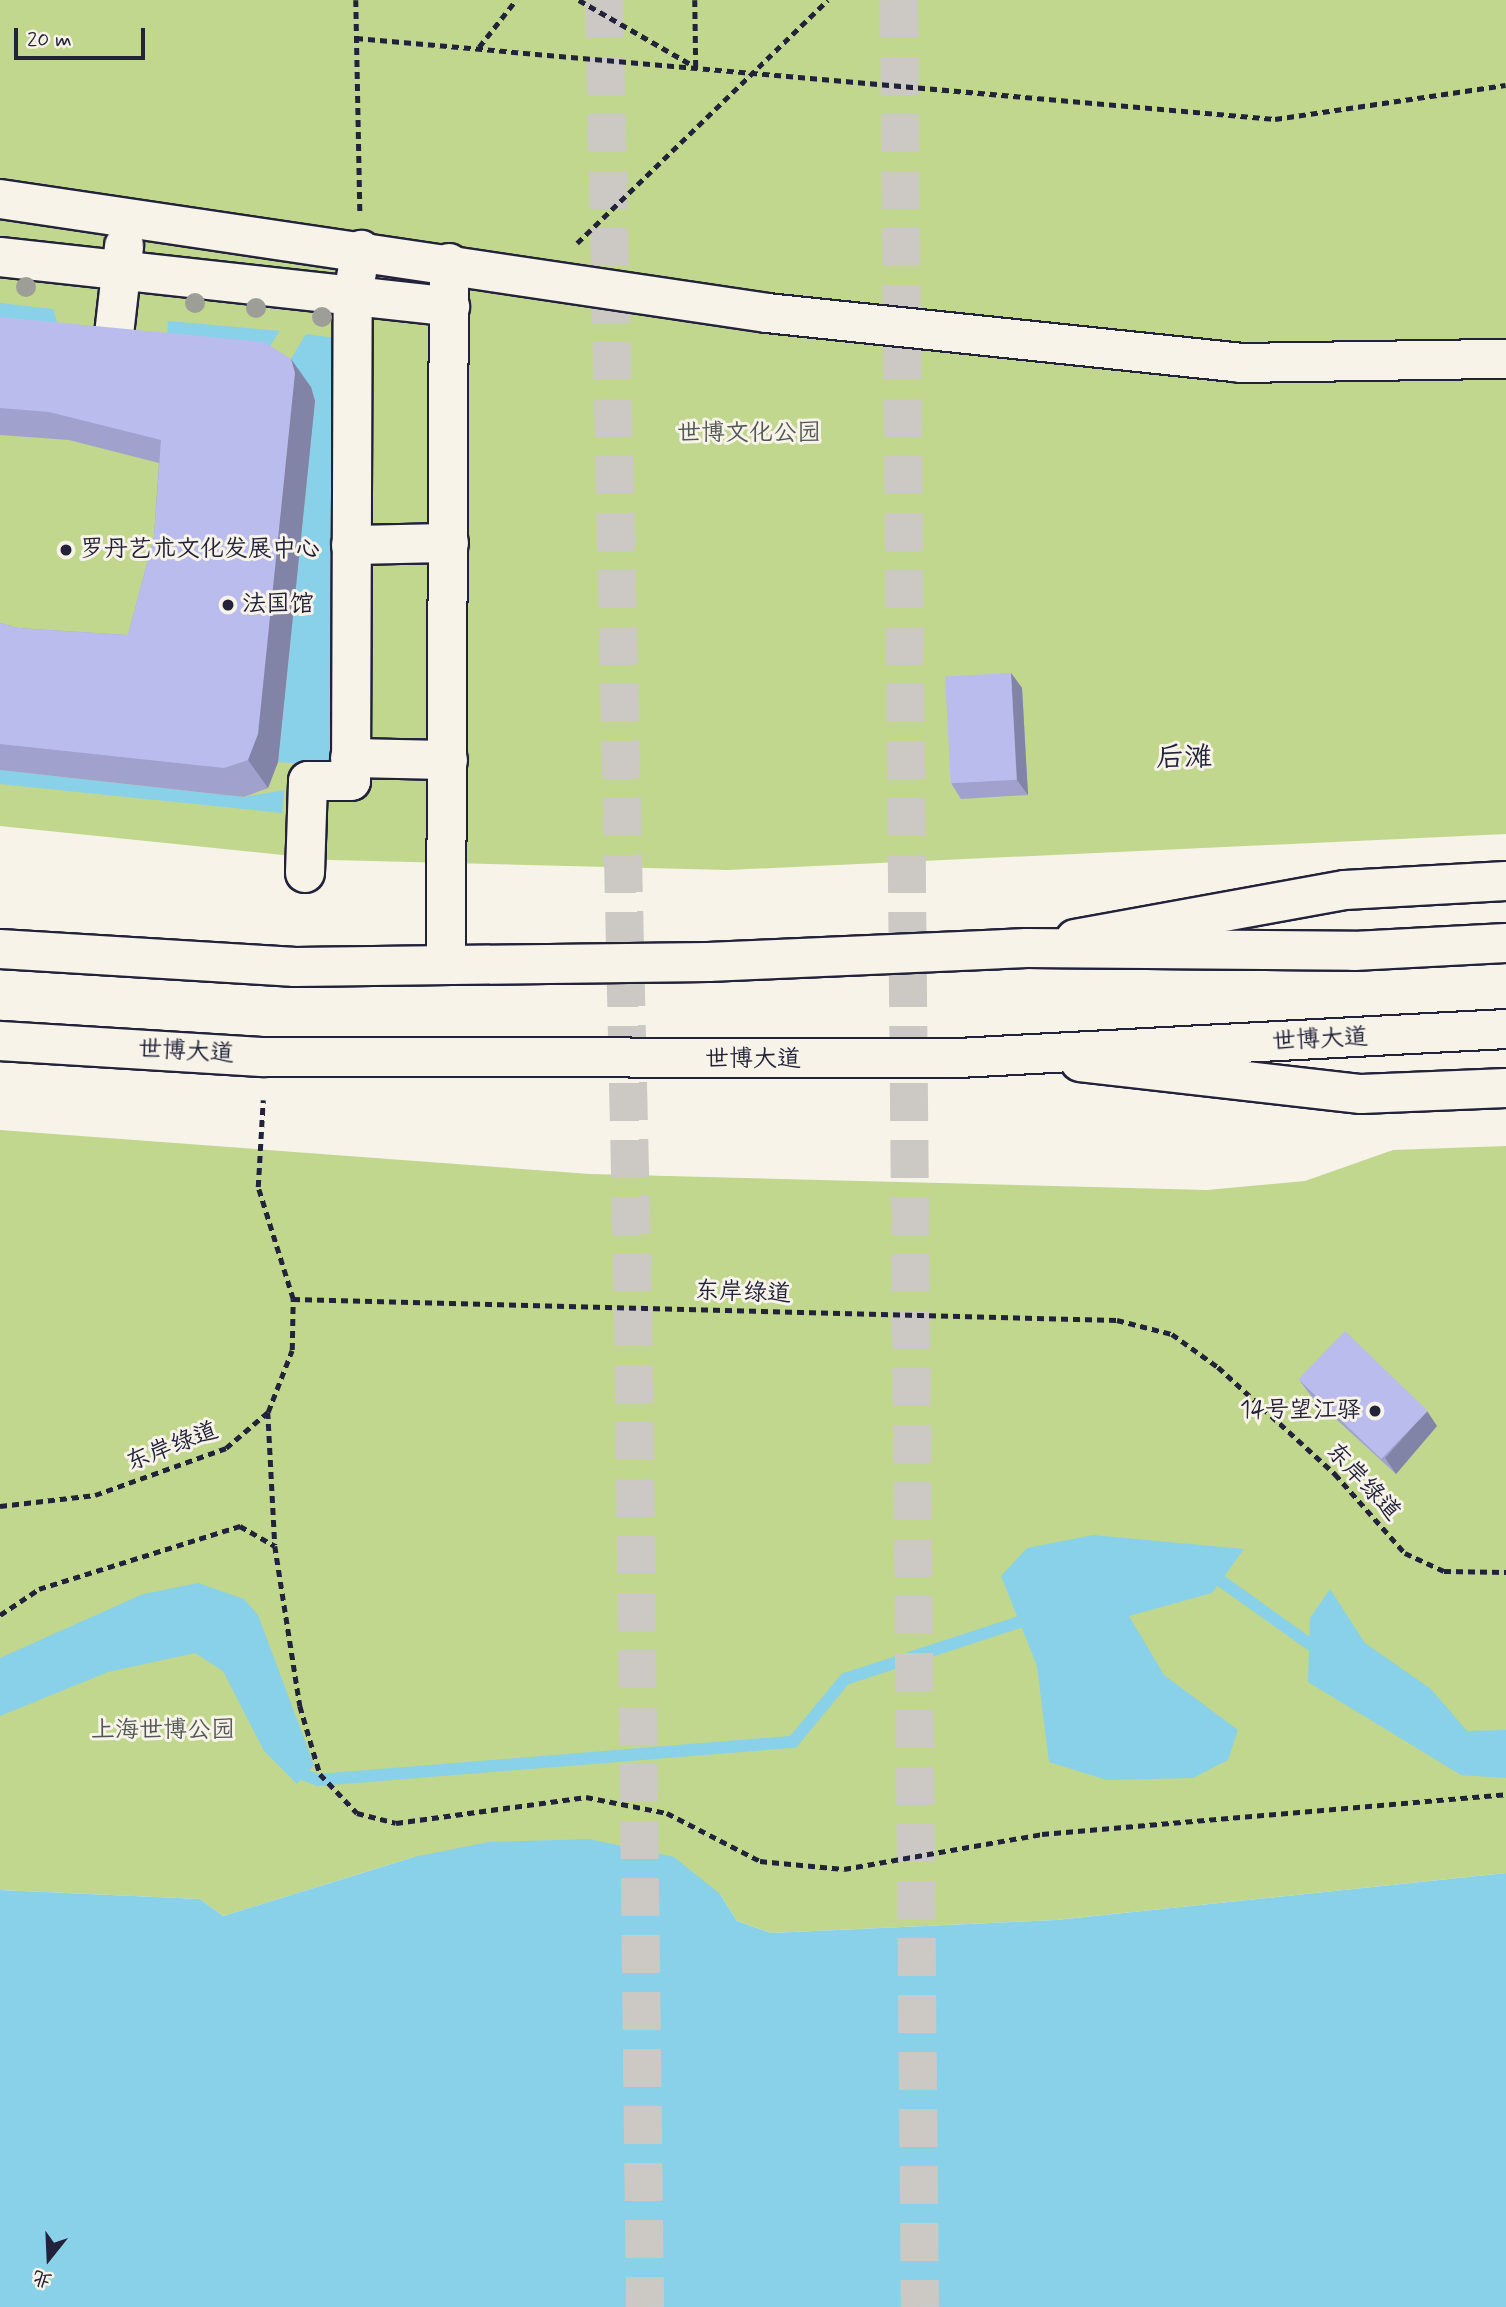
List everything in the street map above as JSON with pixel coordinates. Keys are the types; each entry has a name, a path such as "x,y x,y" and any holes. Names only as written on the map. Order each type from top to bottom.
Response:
{"street":[{"path":"0,199 449,263 767,313 1239,363 1506,359"},
{"path":"112,352 128,217"},
{"path":"305,873 308,781 351,781 353,294 361,250"},
{"path":"0,257 353,294 450,307"},
{"path":"446,965 449,263"},
{"path":"352,545 449,544"},
{"path":"350,758 448,760"},
{"path":"1027,948 1345,890 1506,881"},
{"path":"0,949 295,967 708,962 1027,948 1353,951 1506,943"},
{"name":"世博大道","path":"0,1041 263,1057 1036,1057 1506,1029"},
{"path":"1036,1057 1361,1094 1506,1088"}],"path":[{"path":"356,0 361,250"},
{"path":"478,48 516,0"},
{"path":"579,0 696,68"},
{"path":"695,0 696,68"},
{"path":"541,278 828,0"},
{"path":"356,38 1275,119 1506,85"},
{"path":"263,1057 258,1187 293,1299"},
{"name":"东岸绿道","path":"0,1506 95,1495 226,1448 268,1412 292,1350 293,1299 1117,1320 1172,1334 1218,1367 1335,1474 1405,1553 1444,1571 1506,1572"},
{"path":"268,1412 275,1545 299,1706 320,1774 357,1813 396,1823 586,1797 667,1814 760,1861 844,1870 1042,1834 1506,1794"},
{"path":"0,1615 39,1590 240,1525 275,1545"}],"green space":[{"name":"世博文化公园","path":"0,0 1506,0 1506,834 728,870 331,860 0,826"},
{"name":"上海世博公园","path":"0,1130 590,1174 1207,1190 1305,1181 1393,1150 1506,1146 1506,1873 1056,1920 771,1933 737,1921 720,1894 414,1857 223,1916 200,1899 0,1890"}],"water":[{"path":"0,303 53,309 65,348 0,341"},
{"path":"168,321 280,331 256,367 166,357"},
{"path":"306,334 336,338 333,766 278,762 315,401 311,387 284,370"},
{"path":"0,770 244,797 284,790 282,813 0,784"},
{"path":"1093,1535 1244,1549 1212,1593 1129,1616 1164,1675 1238,1730 1228,1760 1193,1778 1107,1780 1049,1762 1037,1666 1001,1576 1027,1548"},
{"path":"198,1583 244,1599 258,1615 314,1765 297,1784 264,1751 223,1671 195,1653 108,1672 0,1716 0,1658 143,1594"},
{"path":"1330,1589 1365,1643 1431,1689 1467,1731 1506,1730 1506,1778 1461,1775 1308,1682 1310,1618"},
{"path":"589,1839 674,1857 720,1894 737,1921 771,1933 1056,1920 1506,1873 1506,2307 0,2307 0,1890 200,1899 223,1916 414,1857 489,1842"}],"building":[{"name":"法国馆","path":"0,317 264,342 291,359 295,373 258,734 248,760 224,768 0,744 0,623 18,628 128,635 154,537 161,440 49,412 0,408"},
{"path":"1011,673 1017,780 951,783 945,676"},
{"name":"14号望江驿","path":"1345,1331 1428,1411 1381,1459 1298,1379"}],"waterway":[{"path":"1207,1571 1321,1652"},
{"path":"297,1762 305,1775 318,1780 793,1742 845,1679 1035,1617"}],"tunnel":[{"path":"604,0 633,1308 645,2307"},
{"path":"899,0 920,2307"}],"place":[{"name":"罗丹艺术文化发展中心","path":"66,550"},
{"name":"法国馆","path":"228,605"},
{"name":"14号望江驿","path":"1375,1411"}],"district":[{"name":"后滩","path":"1184,759"}]}
